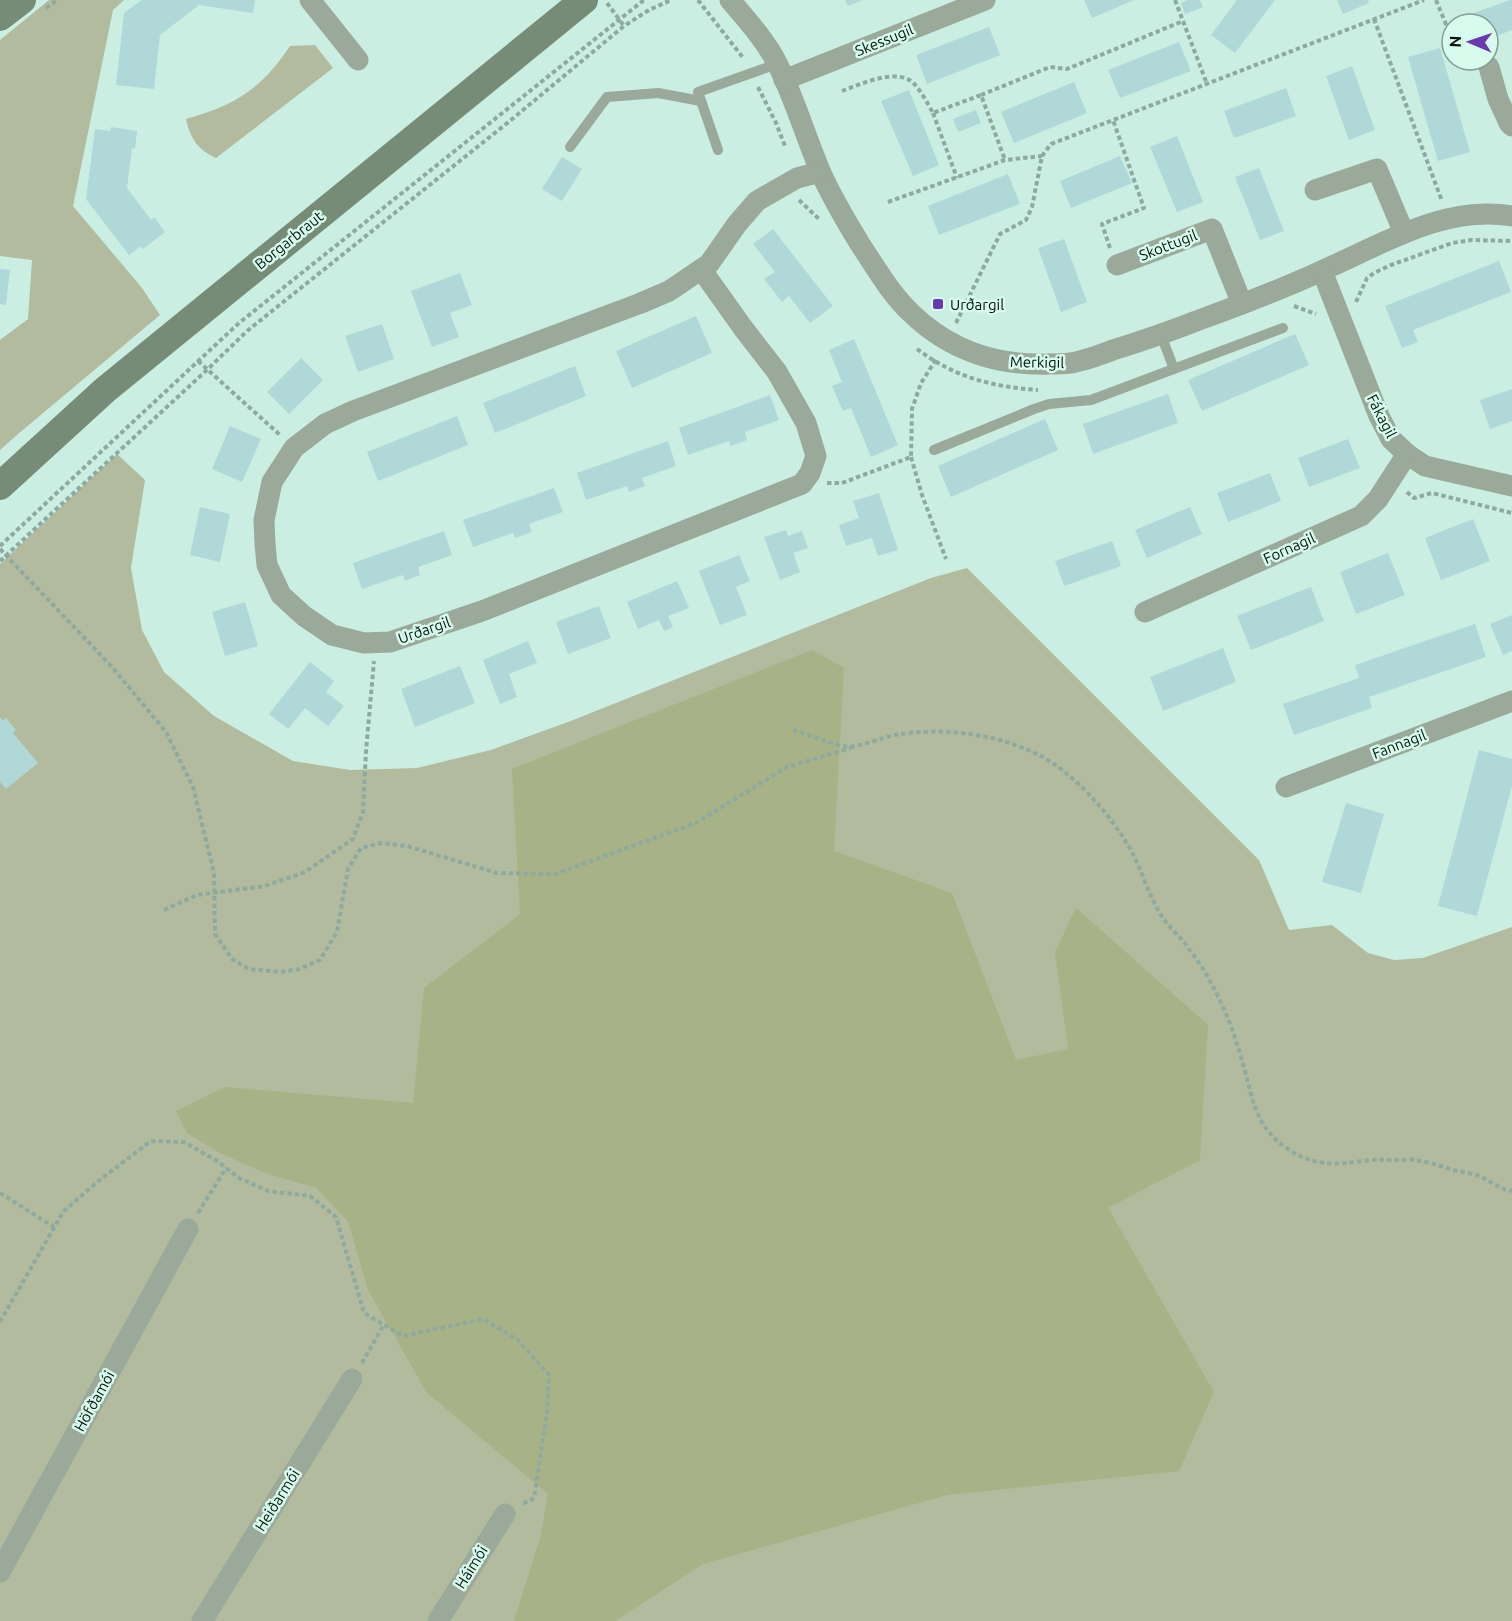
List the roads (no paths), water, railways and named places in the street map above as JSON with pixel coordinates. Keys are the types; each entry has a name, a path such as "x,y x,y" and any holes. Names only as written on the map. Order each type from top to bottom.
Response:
{"street":[{"path":"0,17 22,0"},
{"path":"310,0 358,60"},
{"name":"Merkigil","path":"730,0 757,33 781,72 820,172 841,213 879,274 911,313 929,329 974,353 995,360 1018,364 1069,363 1161,335 1242,304 1322,271 1422,225 1448,218 1481,214 1512,216"},
{"name":"Skessugil","path":"781,72 985,0"},
{"name":"Borgarbraut","path":"0,486 105,390 596,1"},
{"path":"1490,72 1498,99 1512,126"},
{"path":"1315,190 1377,168 1404,233"},
{"name":"Urðargil","path":"702,268 743,328 777,372 806,423 816,456 810,473 802,484 482,611 390,642 364,643 332,635 304,616 281,595 267,565 264,520 272,482 294,448 325,424 353,411 669,291 702,268 709,264 737,224 757,201 790,181 820,172"},
{"name":"Skottugil","path":"1117,266 1212,229 1242,304"},
{"name":"Fákagil","path":"1322,271 1379,416 1391,439 1425,466 1512,486"},
{"name":"Fornagil","path":"1145,612 1361,516 1378,499 1407,454"},
{"name":"Fannagil","path":"1286,787 1512,701"},
{"name":"Höfðamói","path":"0,1572 188,1229"},
{"name":"Heiðarmói","path":"202,1621 352,1379"},
{"name":"Háimói","path":"438,1621 505,1514"}],"lane":[{"path":"718,150 698,92 781,72"},
{"path":"570,147 607,97 658,93 701,100"},
{"path":"934,450 1034,409 1049,404 1091,400 1283,328"},
{"path":"1161,335 1174,369"}],"place":[{"name":"Urðargil","path":"938,304"}]}
